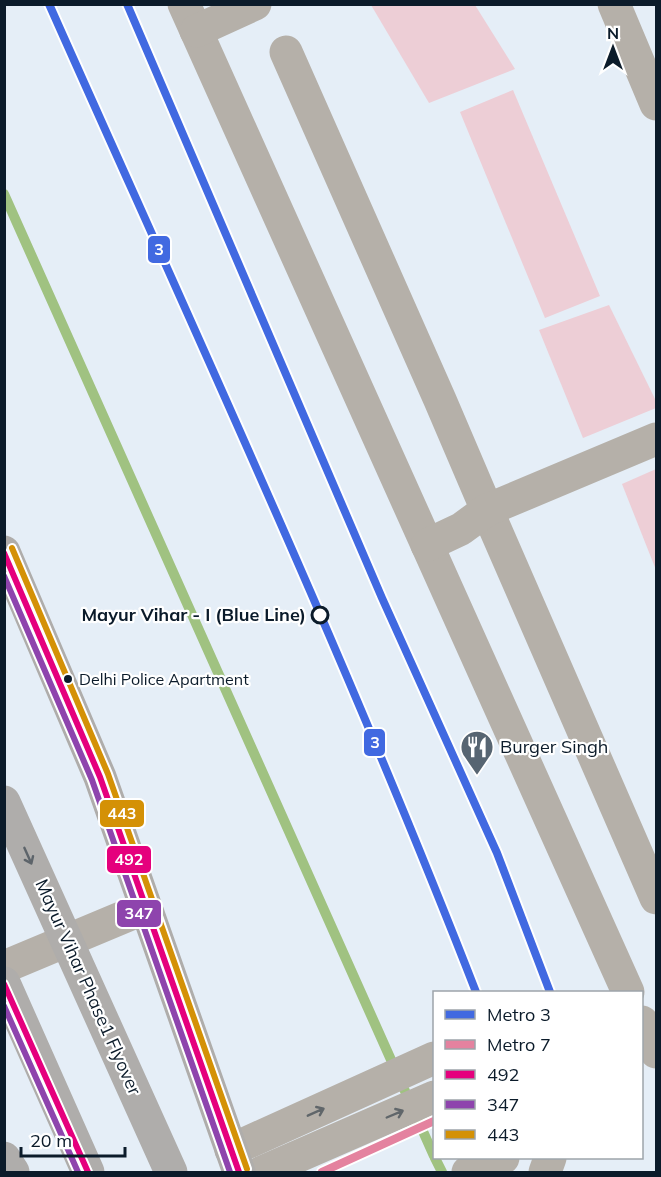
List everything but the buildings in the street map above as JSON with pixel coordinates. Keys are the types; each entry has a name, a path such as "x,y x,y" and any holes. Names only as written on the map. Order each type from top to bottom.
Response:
{"highway":[{"path":"4,552 100,777 235,1161"},
{"name":"Mayur Vihar Phase1 Flyover","path":"4,802 171,1173"},
{"path":"4,983 88,1173"},
{"path":"4,999 26,1031"},
{"path":"4,1158 13,1173"}],"street":[{"path":"255,4 190,18 627,991"},
{"path":"614,4 657,104"},
{"path":"286,52 657,898"},
{"path":"427,545 461,529 487,510 657,439"},
{"path":"4,967 145,908"},
{"path":"643,1011 657,1005"},
{"path":"643,1024 657,1052"},
{"path":"235,1161 262,1136 433,1059"},
{"path":"643,1069 657,1062"},
{"path":"262,1173 433,1098"},
{"path":"468,1173 500,1159"},
{"path":"511,1159 517,1173"}],"shaded area":[{"path":"371,5 475,5 515,69 429,103"},
{"path":"513,90 600,296 545,318 460,112"},
{"path":"609,305 656,401 656,408 583,438 539,330"},
{"path":"656,469 656,570 622,484"}],"waterway":[{"path":"4,194 433,1154"},
{"path":"436,1159 442,1172"}],"metro line":[{"name":"3","path":"49,4 322,619 476,991"},
{"name":"3","path":"127,4 382,598 497,853 550,991"},
{"name":"7","path":"322,1172 433,1121"}],"transit line":[{"name":"443","path":"12,548 108,774 247,1169"},
{"name":"492","path":"4,553 100,777 239,1172"},
{"name":"347","path":"4,576 92,780 230,1172"},
{"name":"492","path":"4,984 88,1172"},
{"name":"347","path":"4,1006 78,1172"}],"place":[{"name":"Mayur Vihar - I (Blue Line)","path":"320,615"},
{"name":"Delhi Police Apartment","path":"68,679"},
{"name":"Burger Singh","path":"477,776"}]}
